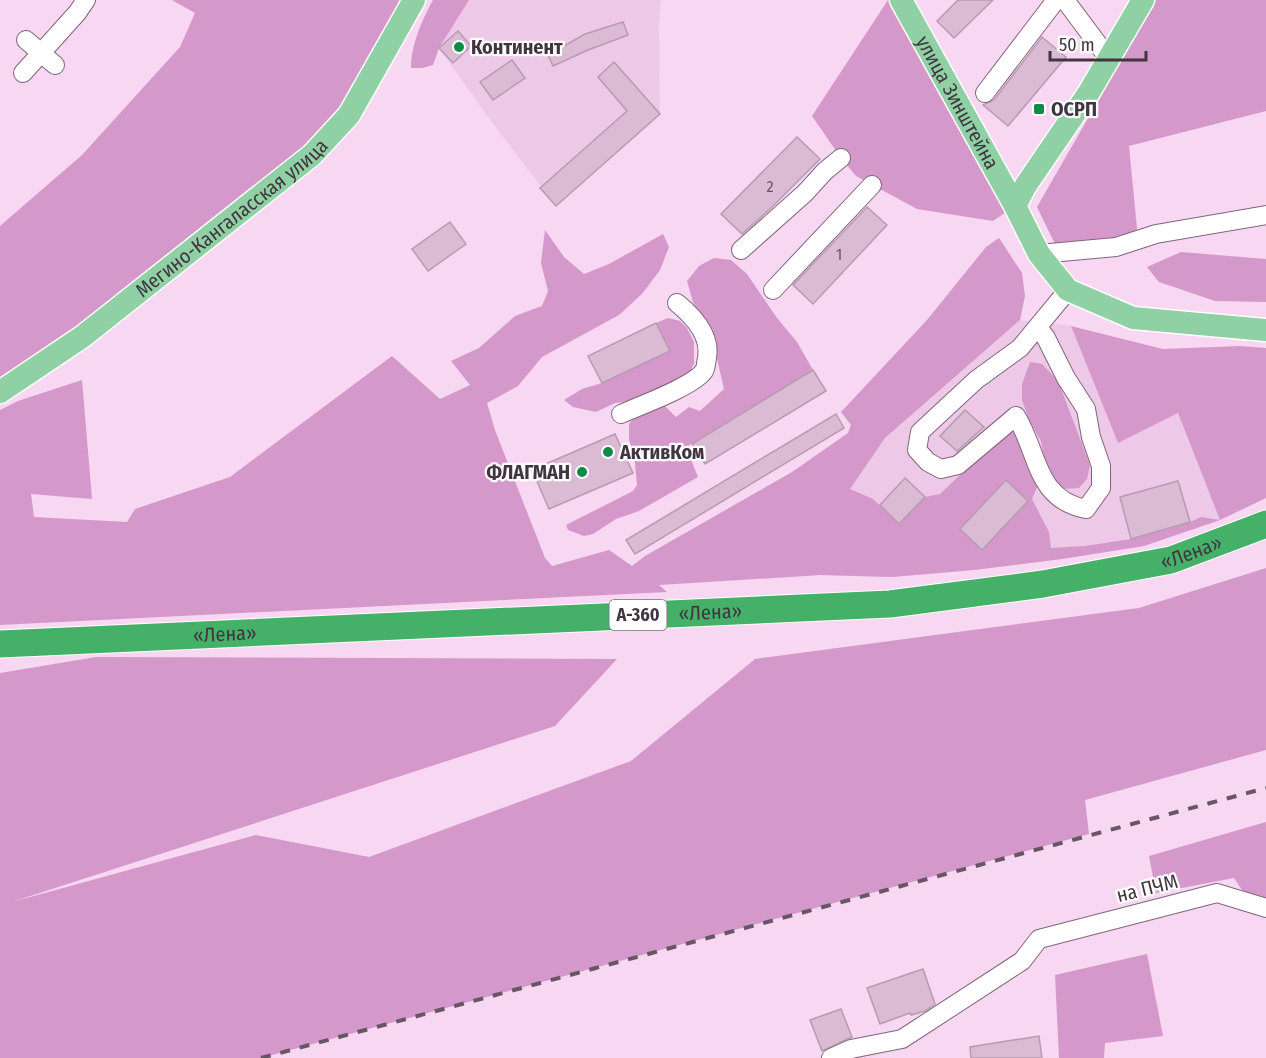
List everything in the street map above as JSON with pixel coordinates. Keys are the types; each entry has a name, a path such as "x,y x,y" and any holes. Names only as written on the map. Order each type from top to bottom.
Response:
{"highway":[{"name":"«Лена»","path":"0,644 890,604 1043,584 1171,560 1266,524"}],"main road":[{"name":"Мегино-Кангаласская улица","path":"0,392 82,337 312,155 349,115 414,0"},
{"name":"улица Зинштейна","path":"901,0 1015,206 1039,254 1068,290"},
{"path":"1015,206 1026,184 1088,94 1143,0"},
{"path":"1068,290 1133,318 1266,330"}],"lane":[{"path":"22,73 86,0"},
{"path":"985,93 1056,0"},
{"path":"1065,0 1108,59"},
{"path":"26,40 55,65"},
{"path":"741,250 841,158"},
{"path":"773,290 872,185"},
{"path":"1039,254 1116,248 1156,234 1266,215"},
{"path":"1038,327 1086,409 1091,437 1101,466 1101,488 1086,509 1072,506 1058,498 1043,480 1036,458 1016,416 958,465 941,469 928,462 916,450 920,432 976,380 1020,348 1068,290"},
{"path":"621,414 676,389 705,370 708,351 706,338 693,317 677,303"},
{"name":"на ПЧМ","path":"831,1058 851,1049 902,1039 1022,961 1039,939 1217,893 1266,908"}],"shaded area":[{"path":"172,0 414,0 349,115 0,392 0,226 82,155 180,47 195,13"},
{"path":"433,0 469,0 439,48 433,65 411,68 418,33"},
{"path":"469,0 661,0 660,114 556,206 439,48"},
{"path":"888,0 901,0 1015,206 993,221 917,209 856,176 812,116"},
{"path":"1156,0 1266,0 1266,111 1129,146 1138,239 1056,246 1037,207"},
{"path":"545,230 564,257 584,274 609,264 663,234 669,247 660,270 642,294 619,315 542,357 518,386 487,403 495,430 545,558 552,566 609,550 632,566 645,556 792,472 848,433 851,425 841,412 927,320 986,247 999,238 1022,273 1025,296 1020,320 885,438 850,489 873,499 899,523 925,497 940,494 1008,429 1015,431 1038,485 1032,499 1049,532 1051,548 1085,546 1131,539 1201,517 1220,520 1144,546 974,570 892,577 821,575 659,585 667,592 0,625 0,410 18,401 82,380 92,499 31,494 34,517 127,522 135,509 230,477 392,356 440,399 470,385 451,361 479,348 515,316 542,306 548,291 541,263"},
{"path":"1181,252 1266,259 1266,302 1215,301 1159,282 1147,267"},
{"path":"714,258 731,260 747,274 777,318 797,342 813,370 686,447 698,477 639,511 616,519 593,534 584,536 568,530 566,525 633,491 637,485 634,454 629,440 629,424 638,412 663,404 676,417 689,407 700,411 724,389 715,350 693,302 687,281 699,266"},
{"path":"668,318 680,321 687,328 694,342 694,364 686,378 633,401 615,403 596,412 573,407 564,400 582,389 602,383 669,351 656,323"},
{"path":"1020,320 1071,326 1118,443 1178,413 1220,520 1144,546 1062,559 892,577 821,575 849,488 885,438"},
{"path":"1071,326 1163,349 1240,346 1266,348 1266,498 1220,520 1178,413 1118,443"},
{"path":"1030,362 1042,364 1058,381 1090,465 1087,479 1079,488 1063,489 1055,481 1045,463 1041,441 1029,420 1022,400 1022,384"},
{"path":"1266,568 1266,750 1085,800 1089,834 261,1058 0,1058 0,673 96,657 617,659 555,726 12,902 256,835 369,857 631,761 755,659 1139,608"},
{"path":"1266,822 1266,898 1244,893 1234,878 1156,893 1149,856"},
{"path":"1147,954 1163,1036 1105,1043 1104,1058 1059,1058 1055,975"}],"building":[{"path":"958,0 993,0 954,38 937,21"},
{"path":"623,22 628,35 553,66 548,55 585,34"},
{"path":"458,31 471,46 453,63 439,48"},
{"path":"1042,37 1066,57 1008,126 983,105 994,100"},
{"path":"512,60 525,78 493,100 480,82"},
{"path":"614,62 660,114 556,206 540,188 627,111 598,77"},
{"path":"797,137 820,159 742,234 721,214"},
{"path":"867,207 887,225 813,304 793,285"},
{"path":"450,222 466,244 428,271 412,249"},
{"path":"656,323 670,351 602,383 588,356"},
{"path":"813,370 826,391 705,464 692,444"},
{"path":"965,410 984,427 957,451 940,436"},
{"path":"836,414 844,428 635,554 626,540"},
{"path":"615,434 633,473 549,509 532,470"},
{"path":"905,478 925,497 899,524 880,505"},
{"path":"1006,480 1028,501 982,550 960,529"},
{"path":"1178,481 1190,522 1131,539 1120,497"},
{"path":"923,969 935,1004 925,1011 911,1015 910,1013 880,1024 867,988"},
{"path":"841,1009 852,1037 822,1051 810,1020"},
{"path":"1039,1036 1042,1058 971,1058 970,1047"}],"railway":[{"path":"261,1058 1266,788"}],"place":[{"name":"Континент","path":"459,47"},
{"name":"ОСРП","path":"1039,109"},
{"name":"АктивКом","path":"608,452"},
{"name":"ФЛАГМАН","path":"582,472"}]}
